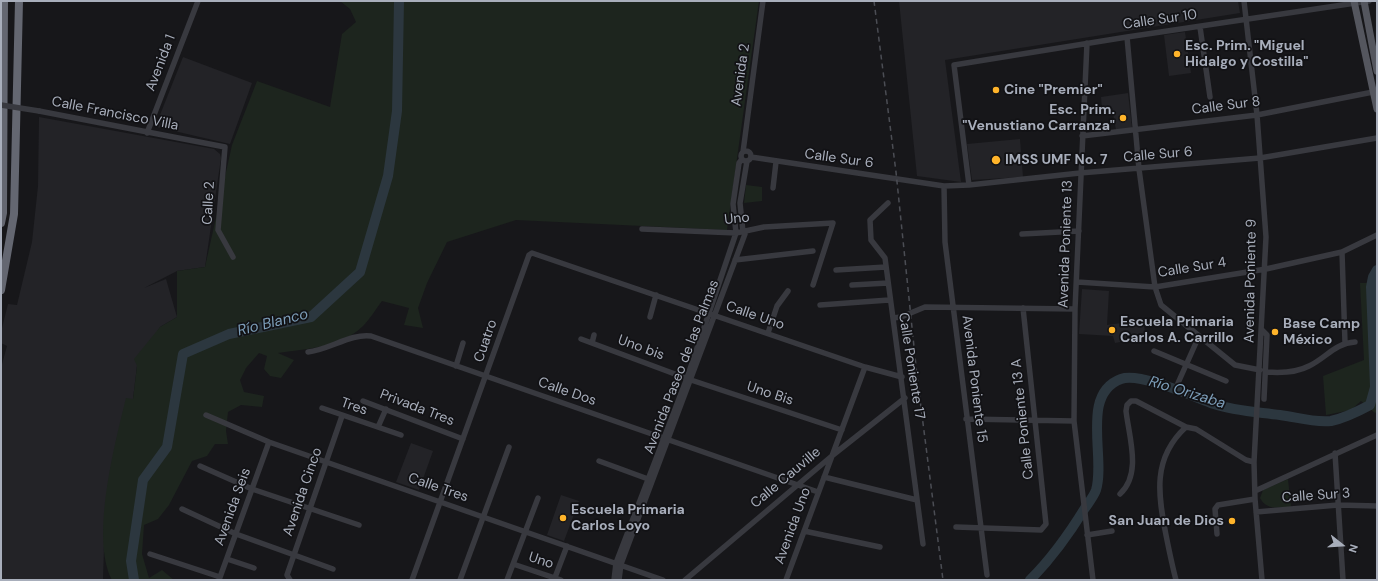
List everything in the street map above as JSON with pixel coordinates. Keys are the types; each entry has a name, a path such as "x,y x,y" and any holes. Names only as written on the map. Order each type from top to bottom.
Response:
{"highway":[{"path":"1,223 3,213 4,1"},
{"path":"1,290 5,274 14,214 19,1"}],"main road":[{"path":"1366,1 1377,71"},
{"path":"1354,2 1377,109"}],"street":[{"name":"Avenida 1","path":"147,133 198,1"},
{"name":"Avenida 2","path":"743,152 763,1"},
{"name":"Avenida Poniente 9","path":"1244,1 1258,115 1266,237 1266,269 1254,462 1255,499 1262,580"},
{"name":"Calle Sur 10","path":"968,185 954,65 1087,43 1366,1"},
{"path":"1200,27 1210,97"},
{"path":"1127,37 1139,169 1155,286 1160,305 1235,365 1260,370"},
{"name":"Avenida Poniente 13","path":"1087,43 1075,309 1074,421 1093,580"},
{"name":"Calle Sur 8","path":"1082,136 1135,128 1258,115 1373,92"},
{"name":"Calle Francisco Villa","path":"1,105 225,147"},
{"name":"Calle Sur 6","path":"746,159 944,186 1260,158 1377,138"},
{"name":"Calle 2","path":"225,147 218,230 234,257"},
{"name":"Avenida Paseo de las Palmas","path":"743,152 740,156 746,159"},
{"path":"743,152 749,152 746,159"},
{"name":"Avenida Paseo de las Palmas","path":"713,314 739,233 733,204 739,163 746,159"},
{"path":"773,188 776,162"},
{"name":"Avenida Poniente 15","path":"944,186 945,242 966,419 982,528 987,575"},
{"name":"Calle Poniente 17","path":"888,203 870,220 871,240 885,258 889,300 905,398 923,544"},
{"name":"Uno","path":"642,229 739,233 764,227 833,223 812,285"},
{"path":"1022,234 1078,231"},
{"name":"Avenida Paseo de las Palmas","path":"614,580 614,570 619,564 713,314 745,234 739,233"},
{"name":"Calle Sur 4","path":"1077,282 1155,286 1266,269 1342,252 1377,235"},
{"path":"735,260 813,251"},
{"path":"1342,252 1344,343"},
{"name":"Calle Uno","path":"532,253 865,367 902,377"},
{"name":"Cuatro","path":"412,580 529,255 532,253"},
{"path":"836,270 886,267"},
{"path":"852,285 888,283"},
{"path":"768,333 777,306 788,291"},
{"path":"650,317 656,295"},
{"path":"820,305 889,300"},
{"path":"893,318 901,317 920,308 953,307 1075,309"},
{"name":"Calle Poniente 13 A","path":"982,528 1041,530 1046,524 1023,308"},
{"path":"1262,330 1267,335 1267,372 1264,399"},
{"name":"Calle Dos","path":"308,352 323,350 365,335 666,438 818,492"},
{"path":"592,343 594,335"},
{"path":"1178,383 1199,336"},
{"name":"Uno bis","path":"581,339 689,379"},
{"path":"1267,372 1288,373 1309,366 1344,343 1355,342"},
{"path":"456,366 464,343"},
{"path":"1154,351 1187,363 1226,381"},
{"name":"Avenida Uno","path":"786,580 865,367"},
{"name":"Uno Bis","path":"689,379 842,430"},
{"name":"Calle Cauville","path":"685,580 832,455 905,398"},
{"name":"Privada Tres","path":"363,401 463,439"},
{"path":"1120,494 1129,484 1132,468 1126,411 1130,402 1136,402 1186,427 1196,428 1246,460 1254,462"},
{"name":"Tres","path":"322,408 401,435"},
{"path":"378,427 386,409"},
{"name":"Calle Tres","path":"206,415 269,442 663,580"},
{"name":"Avenida Cinco","path":"288,578 294,555 342,416"},
{"path":"966,419 1074,421"},
{"path":"1176,580 1159,500 1158,481 1167,453 1186,427"},
{"path":"1255,491 1377,435"},
{"name":"Avenida Paseo de las Palmas","path":"619,580 619,564 648,478 666,438"},
{"name":"Avenida Seis","path":"219,578 269,442"},
{"path":"460,580 509,447"},
{"path":"1335,454 1344,580"},
{"path":"599,462 648,478"},
{"path":"200,466 252,489 359,525"},
{"path":"824,477 917,500"},
{"path":"507,580 538,498"},
{"path":"1217,534 1215,509 1218,505 1255,499"},
{"name":"Calle Sur 3","path":"1256,512 1338,505 1377,506"},
{"path":"182,509 236,534 333,569"},
{"path":"956,527 982,528"},
{"path":"804,531 880,547"},
{"path":"1087,535 1112,531"},
{"path":"554,579 567,546"},
{"path":"150,554 219,578"},
{"path":"227,558 254,568"},
{"name":"Uno","path":"513,564 554,579 561,580"},
{"path":"610,580 614,570"}],"shaded area":[{"path":"340,1 759,1 727,230 516,220 447,242 427,283 418,308 423,328 404,325 409,308 382,301 363,326 345,339 323,346 278,353 294,360 281,378 270,376 264,369 267,356 259,353 246,368 240,380 244,392 264,396 262,407 241,405 228,412 226,431 228,444 215,444 207,456 192,461 169,505 158,519 144,525 142,554 149,578 162,570 174,580 112,580 106,562 103,540 104,516 111,464 126,398 133,399 137,366 134,359 160,327 177,317 177,271 205,267 232,145 257,81 330,107 342,34 356,22 350,9"},
{"path":"899,1 1238,1 1240,13 945,60 961,182 917,176"},
{"name":"Esc. Prim. \"Miguel Hidalgo y Costilla\"","path":"1185,32 1191,73 1169,76 1164,35"},
{"path":"183,57 252,83 230,144 157,127 156,125"},
{"name":"Esc. Prim. \"Venustiano Carranza\"","path":"1128,93 1132,128 1116,130 1112,108 1102,109 1101,97"},
{"path":"39,117 214,149 220,154 221,158 205,267 177,271 144,288 166,279 177,317 160,327 137,366 133,399 105,512 103,580 1,580 1,368 7,346 1,343 1,332 8,304 17,305 32,242 38,186"},
{"name":"IMSS UMF No. 7","path":"1020,139 1023,177 972,180 967,144"},
{"path":"746,185 762,187 762,201 744,203"},
{"path":"1360,283 1377,283 1377,412 1375,413 1361,401 1351,410 1326,415 1323,376 1364,360"},
{"path":"1082,289 1109,291 1107,325 1143,320 1146,337 1115,343 1113,336 1079,334"},
{"path":"411,443 433,451 419,490 396,482"},
{"path":"1288,479 1291,507 1270,507 1266,505 1260,498 1263,490"},
{"name":"Escuela Primaria Carlos Loyo","path":"561,495 579,501 564,541 547,535"}],"waterway":[{"name":"Río Blanco","path":"134,580 131,561 143,480 167,447 183,354 229,334 311,317 360,272 388,176 397,111 399,1"},
{"name":"Río Orizaba","path":"1030,580 1060,546 1093,497 1096,490 1098,476 1097,428 1101,398 1109,387 1121,379 1130,378 1154,382 1214,404 1230,408 1305,420 1331,421 1370,405 1375,387 1371,287 1373,277 1377,270"}],"railway":[{"path":"874,1 896,172 917,376 943,580"}],"place":[{"name":"Esc. Prim. \"Miguel Hidalgo y Costilla\"","path":"1177,54"},
{"name":"Cine \"Premier\"","path":"996,90"},
{"name":"Esc. Prim. \"Venustiano Carranza\"","path":"1123,118"},
{"name":"IMSS UMF No. 7","path":"996,160"},
{"name":"Escuela Primaria Carlos A. Carrillo","path":"1112,330"},
{"name":"Base Camp México","path":"1275,332"},
{"name":"Escuela Primaria Carlos Loyo","path":"563,518"},
{"name":"San Juan de Dios","path":"1232,521"}]}
